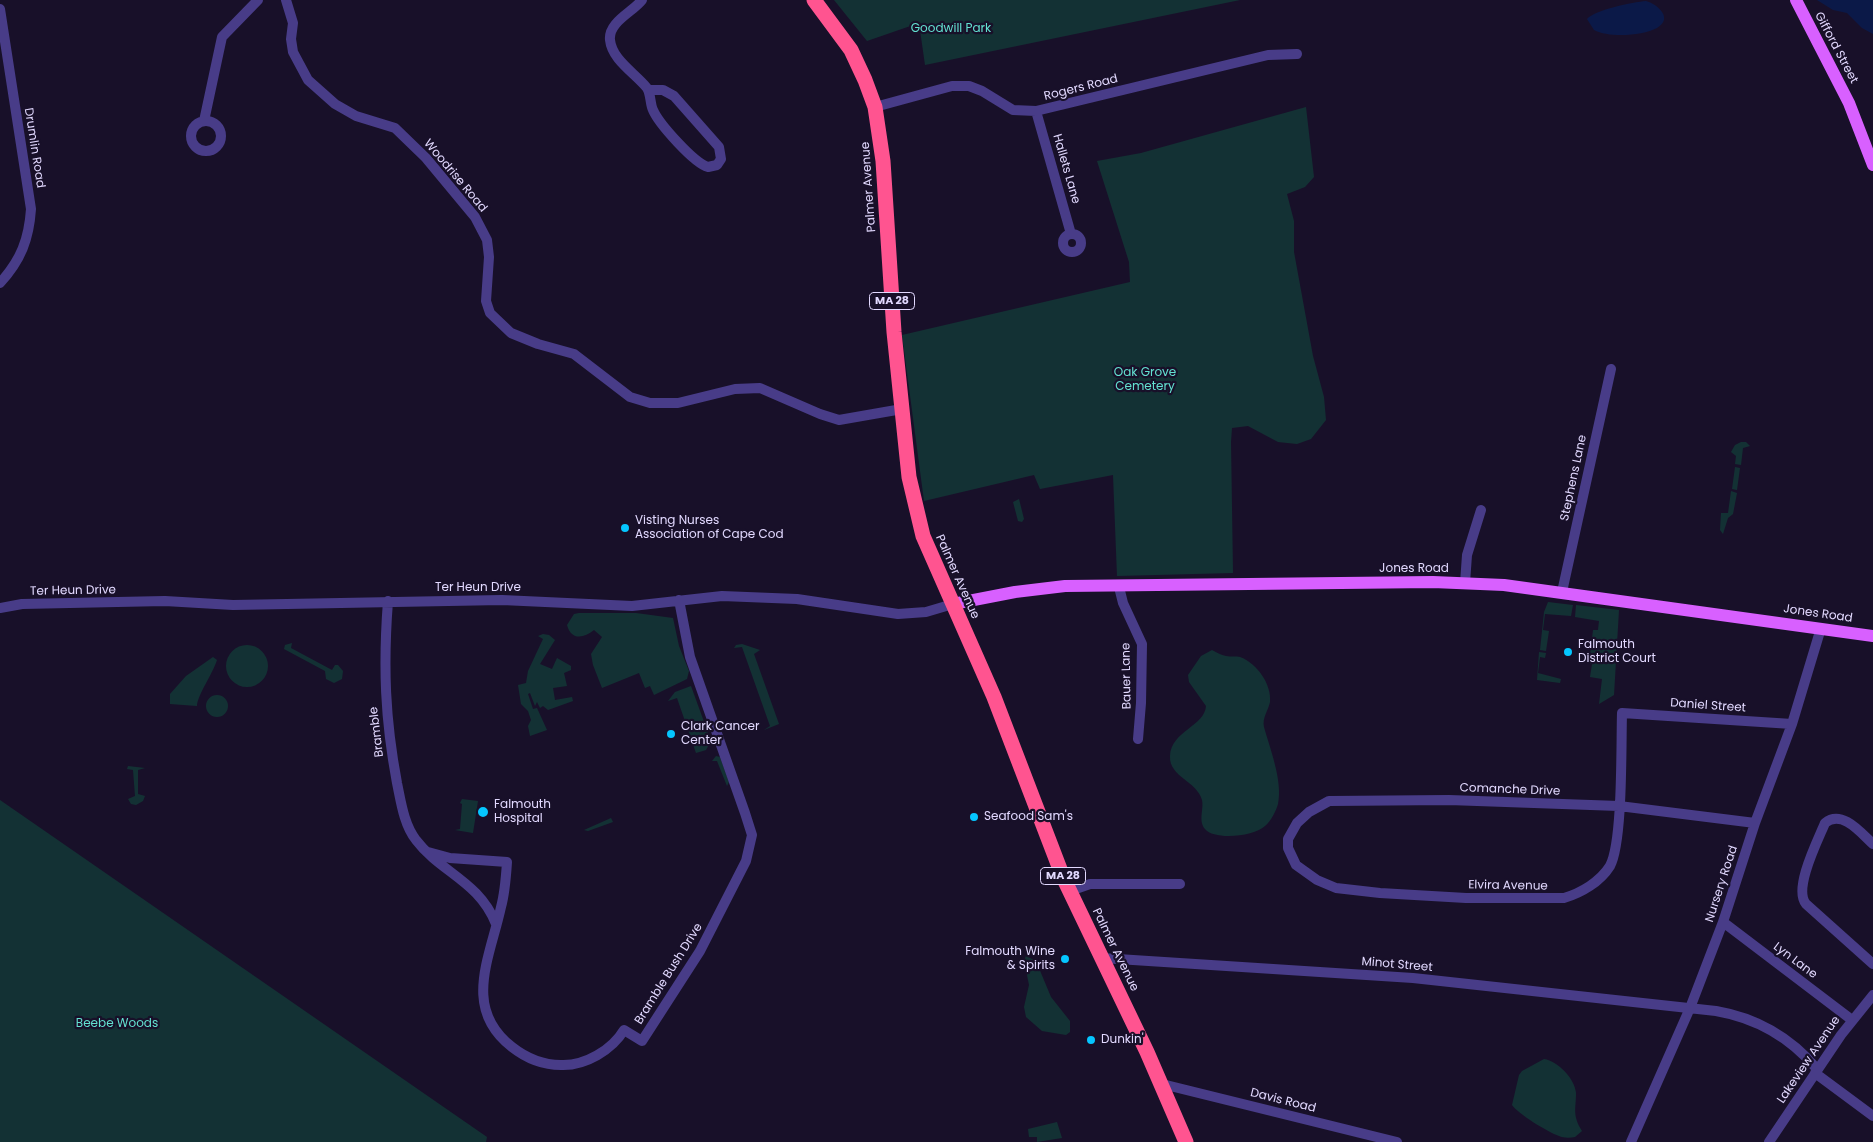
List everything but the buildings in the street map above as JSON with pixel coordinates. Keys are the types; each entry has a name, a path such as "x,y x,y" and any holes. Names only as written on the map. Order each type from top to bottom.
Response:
{"highway":[{"name":"Palmer Avenue","path":"814,0 851,50 875,107 884,167 889,256 902,409 915,510 929,554 994,697 1042,828 1070,892 1162,1084 1186,1142"}],"main road":[{"name":"Gifford Street","path":"1796,0 1849,103 1873,165"},
{"name":"Jones Road","path":"953,604 1037,588 1065,586 1119,587 1331,582 1465,583 1562,592 1873,636"}],"street":[{"path":"204,121 222,37 258,0"},
{"name":"Woodrise Road","path":"286,0 293,23 291,39 293,52 308,80 335,104 356,116 395,128 426,158 475,217 487,240 489,257 486,301 490,313 511,333 538,344 574,354 630,397 650,402 678,403 735,388 760,388 812,411 839,420 902,409"},
{"path":"642,0 635,9 618,21 611,31 610,40 618,59 649,90 653,110 698,163 708,167 716,164 721,159 719,147 674,96 663,90 649,90"},
{"name":"Drumlin Road","path":"0,9 31,209 30,232 23,252 0,283"},
{"name":"Rogers Road","path":"875,107 952,86 968,86 982,91 1013,110 1036,111 1268,55 1298,54"},
{"name":"Hallets Lane","path":"1036,111 1071,234"},
{"name":"Stephens Lane","path":"1562,592 1611,369"},
{"path":"1465,583 1467,555 1481,510"},
{"name":"Bauer Lane","path":"1119,587 1123,602 1142,644 1142,702 1138,739"},
{"name":"Ter Heun Drive","path":"0,608 22,604 165,602 233,605 502,600 632,606 722,596 774,597 898,614 926,612 953,604"},
{"name":"Bramble Bush Drive","path":"428,852 450,858 507,862 502,901 484,974 482,998 490,1022 499,1036 509,1045 534,1060 563,1066 578,1063 599,1055 613,1045 624,1030 642,1042 700,951 746,861 752,835 690,657 679,600"},
{"name":"Bramble","path":"388,601 384,668 390,748 406,821 415,839 448,870 473,888 492,914 496,924"},
{"name":"Nursery Road","path":"1631,1142 1690,1008 1723,922 1756,822 1792,724 1821,628"},
{"name":"Daniel Street","path":"1622,713 1792,724"},
{"name":"Elvira Avenue","path":"1288,848 1296,865 1317,880 1336,888 1390,894 1554,900 1572,896 1591,886 1606,872 1613,858 1619,806 1622,713"},
{"name":"Comanche Drive","path":"1288,848 1288,839 1297,823 1309,812 1329,801 1449,800 1619,806 1756,822"},
{"path":"1873,844 1844,820 1829,819 1825,822 1810,861 1801,892 1806,904 1873,964"},
{"path":"1070,892 1090,884 1180,884"},
{"name":"Lyn Lane","path":"1723,922 1852,1020"},
{"name":"Minot Street","path":"1102,958 1413,978 1731,1014 1756,1022 1782,1036 1816,1071 1873,1116"},
{"name":"Lakeview Avenue","path":"1769,1142 1852,1020 1873,995"},
{"name":"Davis Road","path":"1162,1084 1397,1142"}],"green space":[{"name":"Goodwill Park","path":"834,0 1240,0 925,65 919,23 867,41"},
{"name":"Oak Grove Cemetery","path":"1306,107 1314,177 1305,187 1287,194 1294,221 1294,252 1313,356 1324,397 1326,420 1311,439 1297,444 1278,442 1248,426 1232,428 1233,573 1117,576 1113,475 1040,489 1034,475 924,501 902,335 1130,282 1129,262 1097,161 1141,153"},
{"path":"1746,442 1750,446 1743,448 1741,465 1735,464 1736,456 1731,452 1735,445"},
{"path":"1735,467 1740,468 1737,490 1732,489"},
{"path":"1731,491 1737,493 1733,514 1728,518 1723,534 1720,530 1721,513 1728,513"},
{"path":"1019,499 1024,519 1022,522 1018,521 1013,502"},
{"path":"1548,602 1573,605 1571,616 1545,614 1543,630 1549,631 1546,651 1540,650 1544,612"},
{"path":"1576,605 1619,610 1614,695 1599,704 1602,679 1590,677 1592,664 1589,663 1593,630 1598,630 1599,621 1575,617"},
{"path":"636,613 673,618 679,646 689,671 687,679 654,695 650,686 645,688 639,673 602,688 591,654 602,637 594,630 586,635 574,636 567,625 574,614"},
{"path":"543,634 549,635 555,640 540,664 552,669 557,658 571,666 571,670 564,673 567,686 553,688 555,700 572,697 573,701 548,710 543,706 540,708 537,702 535,706 530,693 528,694 533,709 537,708 547,730 530,736 528,726 531,720 528,711 521,704 518,685 526,683 528,671 543,639 538,636"},
{"path":"292,643 291,648 332,670 335,665 338,665 343,671 342,679 334,683 326,679 325,671 284,649 285,645"},
{"path":"742,644 760,650 754,654 779,724 764,730 770,726 742,647 734,648 736,645"},
{"path":"243,645 251,645 262,651 268,666 262,681 251,687 243,687 232,681 226,670 226,662 232,651"},
{"path":"1212,650 1224,656 1240,657 1252,664 1262,675 1269,689 1270,702 1264,718 1264,727 1279,785 1278,804 1273,816 1265,826 1244,835 1217,835 1205,829 1202,822 1202,800 1199,794 1195,788 1178,774 1171,763 1170,756 1176,740 1200,719 1206,706 1189,682 1188,675 1201,656"},
{"path":"1539,652 1546,653 1545,658 1540,657 1538,673 1561,679 1560,683 1537,680"},
{"path":"213,657 217,660 197,706 170,704 170,694 186,676"},
{"path":"691,686 711,741 706,750 696,753 677,698 668,701 675,692"},
{"path":"217,695 225,698 228,706 225,714 217,717 209,714 206,706 209,698"},
{"path":"716,756 720,757 729,782 727,786 717,761 712,761"},
{"path":"128,766 145,768 138,770 138,794 145,796 143,801 136,805 131,804 128,799 135,796 133,770 127,769"},
{"path":"462,799 478,801 473,833 455,830 460,829 462,804 460,803"},
{"name":"Beebe Woods","path":"0,800 487,1137 486,1142 0,1142"},
{"path":"611,818 613,822 588,831 584,830"},
{"path":"1026,956 1036,961 1051,997 1070,1021 1070,1032 1066,1035 1042,1031 1026,1017 1024,1007 1029,985 1024,960"},
{"path":"1544,1059 1555,1063 1573,1082 1576,1093 1576,1116 1582,1131 1575,1137 1561,1137 1554,1134 1527,1118 1512,1105 1519,1075 1522,1071"},
{"path":"1057,1122 1062,1138 1037,1142 1037,1137 1029,1137 1028,1129"}],"water":[{"path":"1817,0 1873,0 1873,34 1862,28 1847,13 1833,10"},
{"path":"1646,1 1659,8 1664,16 1662,24 1651,31 1626,35 1600,33 1594,30 1587,19 1606,10"}],"place":[{"name":"Visting Nurses Association of Cape Cod","path":"625,528"},
{"name":"Falmouth District Court","path":"1568,652"},
{"name":"Clark Cancer Center","path":"671,734"},
{"name":"Falmouth Hospital","path":"483,812"},
{"name":"Seafood Sam's","path":"974,817"},
{"name":"Falmouth Wine & Spirits","path":"1065,959"},
{"name":"Dunkin'","path":"1091,1040"}]}
